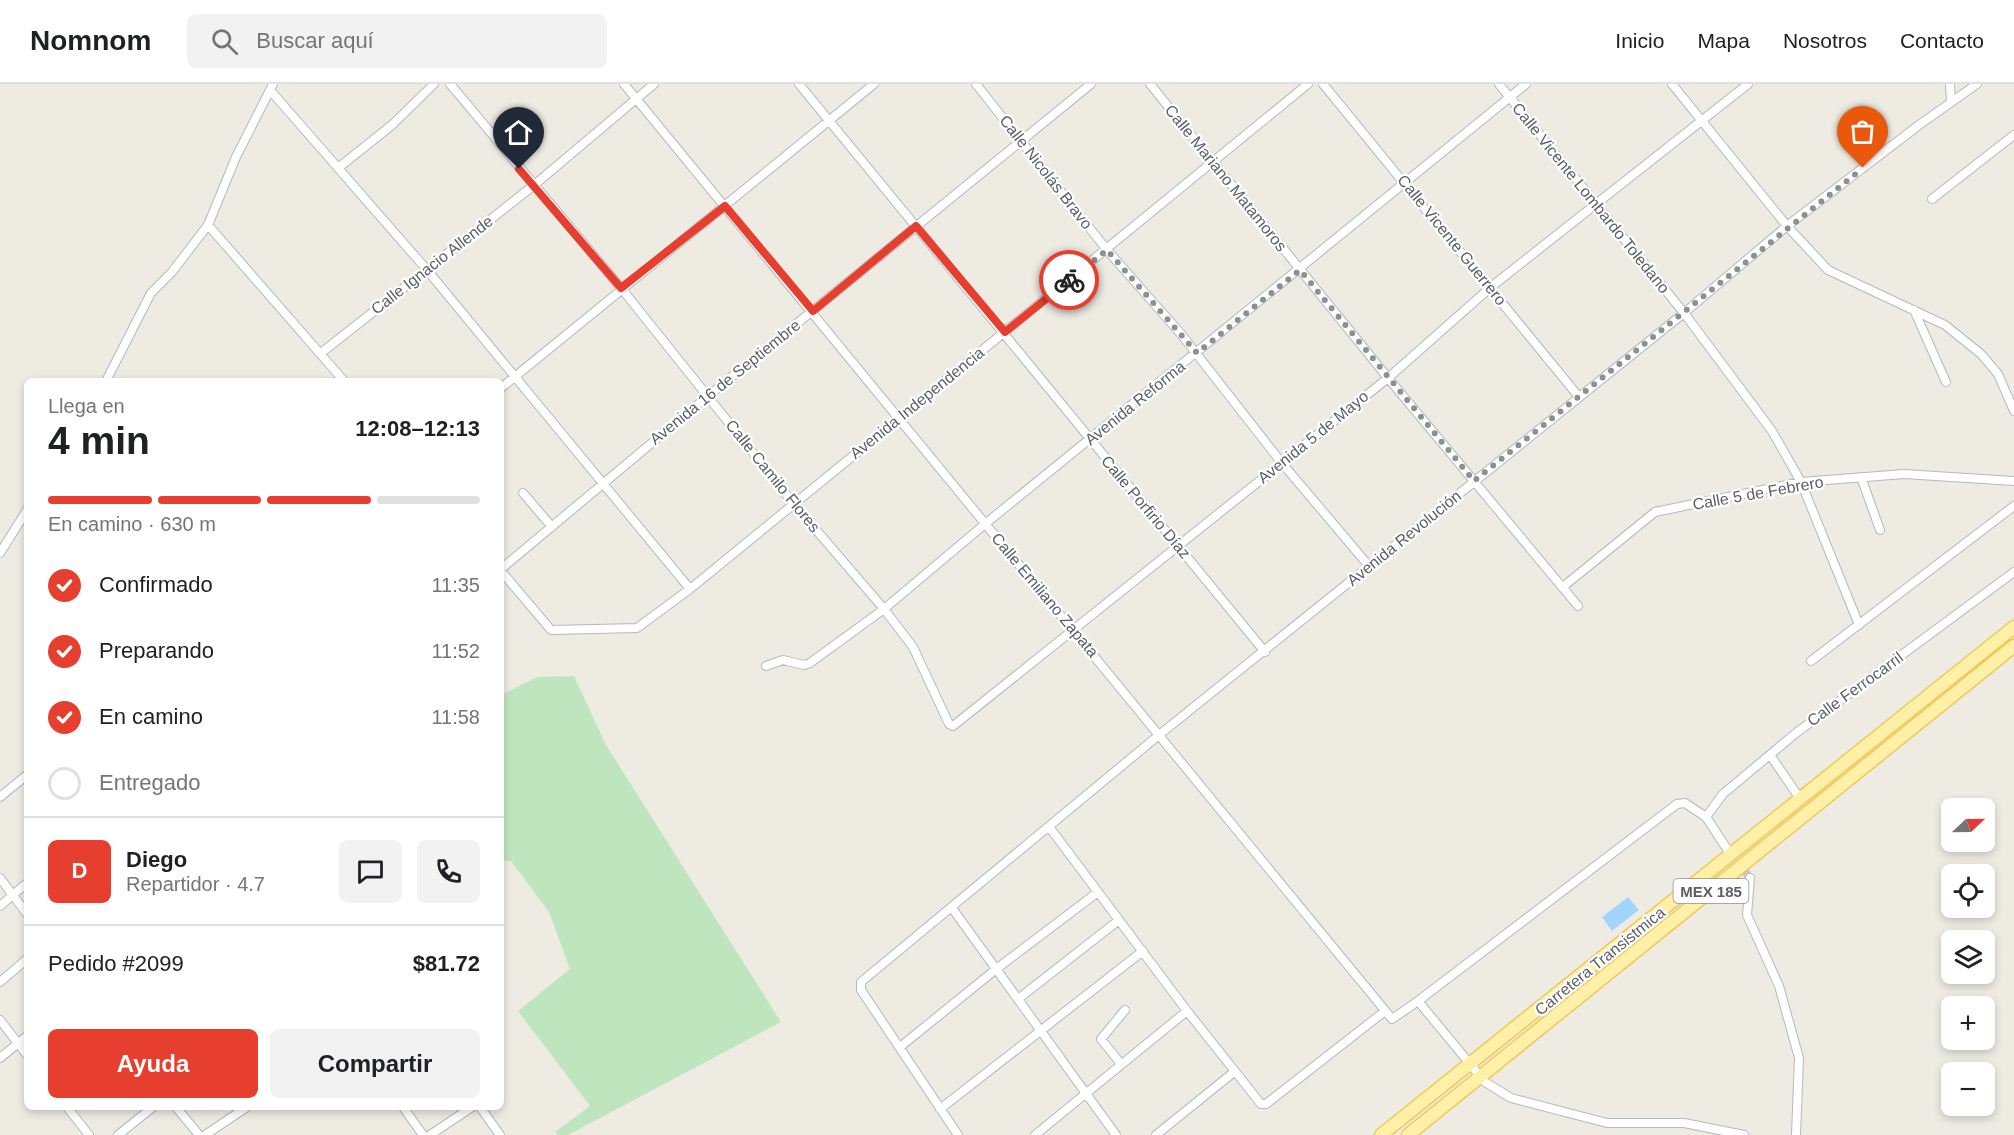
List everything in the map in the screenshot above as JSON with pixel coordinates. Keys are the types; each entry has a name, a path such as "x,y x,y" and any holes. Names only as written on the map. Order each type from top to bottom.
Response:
{"main road":[{"name":"Carretera Transistmica","path":"1381,1135 2014,627"},
{"name":"Carretera Transistmica","path":"1409,1134 2014,646"},
{"path":"1480,1077 1482,1062 1521,1030 1528,1018"},
{"path":"1409,1134 1415,1124 1464,1080 1469,1065"}],"street":[{"path":"338,168 392,125 434,84"},
{"name":"Calle Camilo Flores","path":"450,84 533,186 621,288 794,503 884,609 913,647 949,724 953,726 1018,676"},
{"name":"Calle Emiliano Zapata","path":"624,84 813,311 1385,1011"},
{"name":"Calle Ignacio Allende","path":"321,353 533,186 654,84"},
{"name":"Calle Porfirio Díaz","path":"799,84 1005,332 1265,652"},
{"path":"504,385 874,84"},
{"name":"Calle Nicolás Bravo","path":"976,84 1107,250 1197,353 1281,462 1369,566"},
{"name":"Avenida 16 de Septiembre","path":"504,567 602,483 1091,84"},
{"name":"Calle Mariano Matamoros","path":"1150,84 1388,378 1564,586 1578,606"},
{"name":"Avenida Independencia","path":"504,574 551,630 637,628 690,589 1308,84"},
{"name":"Calle Vicente Guerrero","path":"1323,84 1579,397"},
{"name":"Calle Vicente Lombardo Toledano","path":"1498,84 1684,314 1772,431 1801,482 1859,625"},
{"name":"Avenida Reforma","path":"766,666 783,660 804,665 810,663 884,609 985,524 1527,84"},
{"path":"1672,84 1787,226 1828,270 1945,325 1981,354 1998,374 2014,411"},
{"name":"Avenida 5 de Mayo","path":"1018,676 1388,378 1491,287 1748,84"},
{"path":"1950,84 1951,102"},
{"name":"Avenida Revolución","path":"900,1047 861,990 861,982 1050,828 1159,735 1684,314 1787,226 1977,84"},
{"path":"108,378 151,293 172,272 208,225 236,157 271,87 427,270 690,589"},
{"path":"1932,199 2014,135"},
{"path":"208,225 342,378"},
{"path":"1914,310 1946,382"},
{"name":"Calle 5 de Febrero","path":"1564,586 1655,512 1801,482 1904,474 2014,481"},
{"path":"1861,477 1880,530"},
{"path":"523,493 552,527"},
{"path":"1811,661 2014,506"},
{"path":"0,553 24,515"},
{"name":"Calle Ferrocarril","path":"1706,817 1713,803 1770,755 2014,572"},
{"path":"1770,755 1801,800"},
{"path":"0,797 24,778"},
{"path":"1050,828 1187,1011 1262,1104 1266,1104 1385,1011 1394,1019 1677,804 1685,803 1706,817 1727,849"},
{"path":"0,878 24,910"},
{"path":"1750,878 1747,915 1779,986 1800,1058 1796,1135"},
{"path":"0,906 24,886"},
{"path":"958,1135 900,1047 996,969 1098,892"},
{"path":"952,908 1116,1135"},
{"path":"1018,999 1119,920"},
{"path":"940,1109 1143,951"},
{"path":"0,982 24,962"},
{"path":"1418,1001 1480,1077 1496,1091 1511,1098 1607,1123 1684,1123 1744,1135"},
{"path":"1121,1064 1101,1039 1125,1010"},
{"path":"1035,1135 1187,1011"},
{"path":"0,1020 24,1051"},
{"path":"0,1058 24,1039"},
{"path":"1156,1135 1234,1072"},
{"path":"69,1110 89,1135"},
{"path":"118,1135 149,1110"},
{"path":"178,1110 199,1135"},
{"path":"205,1135 242,1110"},
{"path":"405,1110 423,1135"},
{"path":"430,1135 468,1110"},
{"path":"482,1110 500,1135"}],"green space":[{"path":"574,676 606,745 781,1022 568,1135 558,1135 555,1132 590,1106 518,1011 570,969 549,912 511,861 504,860 504,694 537,677"}],"water":[{"path":"1628,897 1639,910 1612,931 1602,917"}],"tunnel":[{"path":"1730,853 1750,878"}],"way so far":[{"path":"1069,280 1107,250 1133,277 1197,353 1300,270 1474,481 1684,314 1787,226 1863,168"}],"route":[{"path":"519,169 621,288 725,206 813,311 916,226 1005,332 1069,280"}]}
